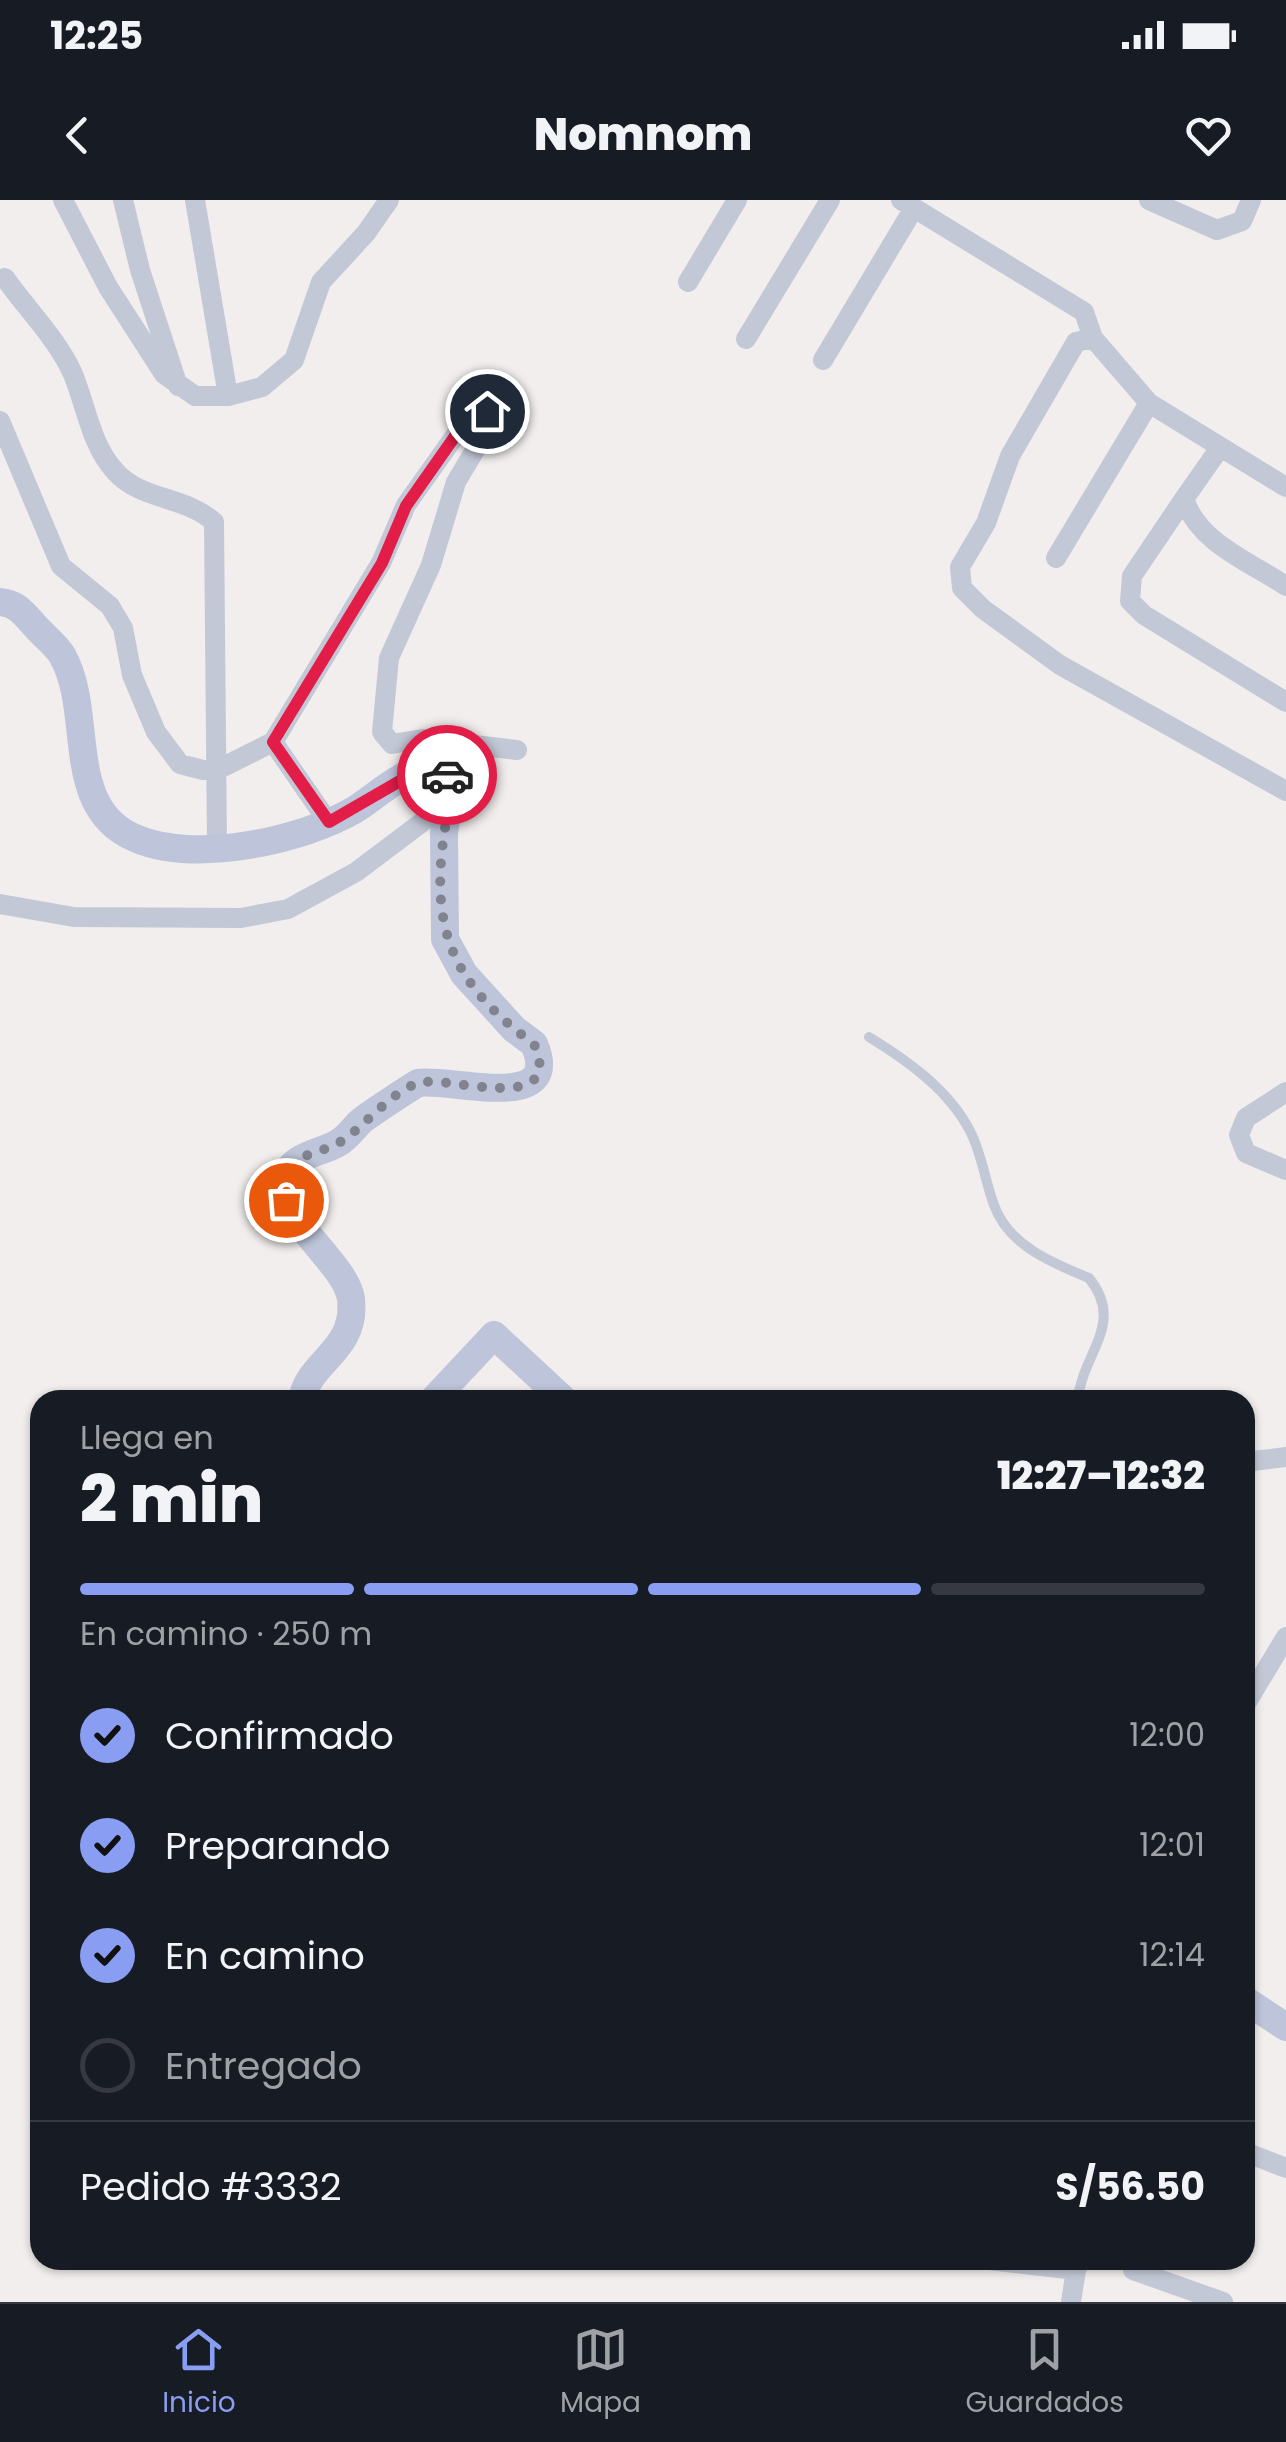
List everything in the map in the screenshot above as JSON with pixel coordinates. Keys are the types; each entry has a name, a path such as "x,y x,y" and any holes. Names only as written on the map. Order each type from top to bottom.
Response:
{"street":[{"path":"63,200 108,287 164,374 177,388 195,396 228,396 262,387 294,360 321,282 389,200"},
{"path":"124,200 140,270 178,376 177,388"},
{"path":"195,200 228,396"},
{"path":"688,282 737,200"},
{"path":"746,339 830,200"},
{"path":"1149,200 1217,230 1242,220 1250,200"},
{"path":"823,360 907,204 1084,312 1092,338 1149,403 1286,487"},
{"path":"4,278 70,368 98,448 114,470 134,488 173,497 214,522 216,846"},
{"path":"1092,338 1076,342 1017,442 986,523 960,567 962,588 983,610 1060,664 1286,791"},
{"path":"1056,558 1149,403"},
{"path":"0,421 61,566 110,606 122,628 132,675 163,744 180,764 216,770 273,742 382,563 406,506 472,412 490,414 490,425 456,482 431,565 389,658 382,732 392,744 422,739 516,750"},
{"path":"1219,449 1187,509 1132,576 1130,601 1138,612 1286,702"},
{"path":"1187,509 1201,533 1286,586"},
{"path":"0,602 15,606 61,653 90,791 102,814 122,832 143,842 216,846 272,841 329,822 428,768 444,772 452,782 444,833 445,939 464,974 514,1029 534,1044 538,1068 530,1081 510,1090 418,1084 364,1118 342,1140 298,1161 290,1170 285,1192 290,1214 325,1249 352,1301 342,1344 305,1390"},
{"path":"273,742 329,822"},
{"path":"0,904 74,917 113,918 241,918 288,909 356,872 450,802"},
{"path":"1286,1092 1246,1118 1238,1136 1246,1153 1286,1170"},
{"path":"442,1390 494,1335 553,1390"},
{"path":"1255,1461 1286,1457"},
{"path":"1255,1688 1286,1636"},
{"path":"1255,2006 1286,2026"},
{"path":"1255,2156 1286,2168"},
{"path":"1071,2302 1078,2270"},
{"path":"1132,2270 1223,2302"}],"lane":[{"path":"869,1037 926,1079 964,1119 1006,1227 1021,1242 1089,1278 1096,1287 1105,1308 1105,1330 1083,1373 1080,1390"}],"way so far":[{"path":"286,1200 288,1176 298,1161 334,1146 364,1118 384,1109 406,1090 430,1081 517,1089 530,1081 538,1068 534,1044 514,1029 464,974 445,939 444,833 453,790 447,775"}],"route":[{"path":"447,775 436,769 419,770 329,822 273,742 382,563 406,506 472,412 487,411"}]}
